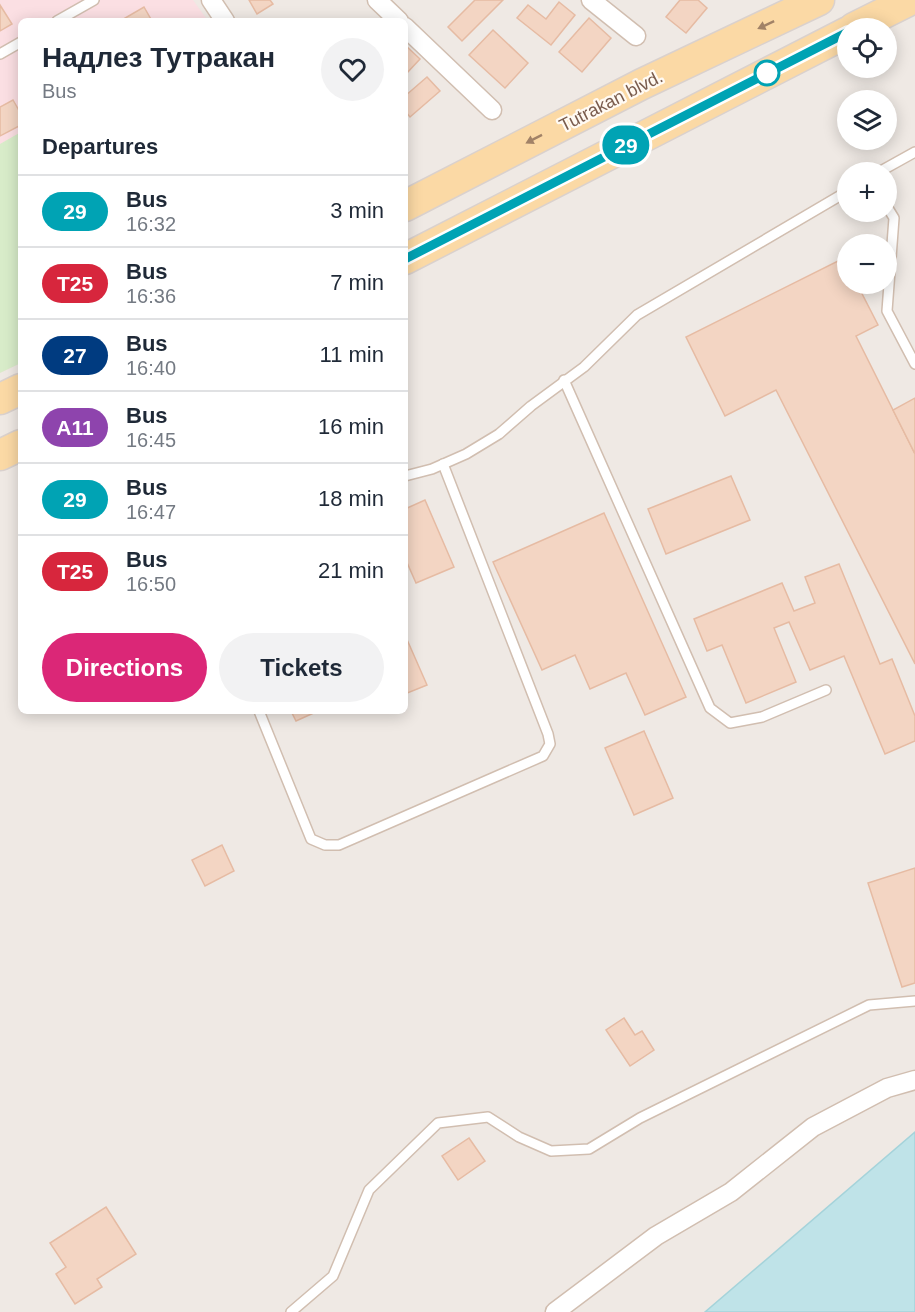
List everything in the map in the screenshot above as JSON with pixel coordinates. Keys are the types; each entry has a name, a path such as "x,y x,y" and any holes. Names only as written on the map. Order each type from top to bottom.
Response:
{"main road":[{"name":"Tutrakan blvd.","path":"408,204 642,84 819,0"},
{"path":"874,18 910,0"},
{"path":"408,257 837,38"},
{"path":"0,399 18,390"},
{"path":"0,455 18,446"}],"street":[{"path":"211,0 223,18"},
{"path":"377,0 396,18"},
{"path":"591,0 636,36"},
{"path":"408,30 492,110"},
{"path":"555,1312 656,1236 731,1192 813,1127 887,1088 915,1080"}],"lane":[{"path":"62,18 94,0"},
{"path":"0,54 18,44"},
{"path":"897,162 915,152"},
{"path":"408,475 432,469 466,454 499,434 564,380 584,367 637,315 837,197"},
{"path":"894,222 887,311 915,364"},
{"path":"564,380 710,708 729,723 762,717 826,690"},
{"path":"260,714 311,839 325,845 339,845 543,756 550,744 548,734 443,464"},
{"path":"291,1312 333,1276 369,1190 438,1123 488,1117 519,1137 551,1151 589,1149 640,1118 869,1005 915,1001"}],"shaded area":[{"path":"0,0 915,0 915,1132 705,1312 0,1312"},
{"path":"0,0 193,0 206,18 18,18 18,364 0,373"}],"green space":[{"path":"18,134 18,364 0,373 0,144"}],"water":[{"path":"915,1132 915,1312 705,1312"}],"building":[{"path":"249,0 270,0 273,4 257,14"},
{"path":"475,0 503,0 462,41 448,27"},
{"path":"680,0 698,0 707,8 686,33 666,17"},
{"path":"559,2 575,15 551,45 517,18 528,5 546,19"},
{"path":"0,5 12,24 0,31"},
{"path":"144,7 150,18 125,18"},
{"path":"589,18 611,38 582,72 559,52"},
{"path":"493,30 528,63 505,88 469,55"},
{"path":"408,48 420,59 408,72"},
{"path":"427,77 440,91 410,117 408,93"},
{"path":"13,100 18,109 18,127 0,136 0,107"},
{"path":"837,262 837,294 862,294 878,325 856,336 915,454 915,664 776,390 725,416 686,337"},
{"path":"915,398 915,454 893,410"},
{"path":"731,476 750,520 666,554 648,509"},
{"path":"425,500 454,567 416,583 408,565 408,508"},
{"path":"604,513 686,697 645,715 626,673 590,689 575,655 542,670 493,562"},
{"path":"839,564 880,664 892,659 915,716 915,741 885,754 844,656 810,670 789,622 774,628 796,682 746,703 722,645 707,651 694,619 782,583 794,611 815,603 805,577"},
{"path":"408,642 427,685 408,693"},
{"path":"292,714 311,714 296,721"},
{"path":"644,731 673,798 634,815 605,748"},
{"path":"222,845 234,871 205,886 192,860"},
{"path":"915,868 915,983 902,987 868,883"},
{"path":"624,1018 635,1035 642,1031 654,1050 630,1066 606,1030"},
{"path":"469,1138 485,1161 458,1180 442,1156"},
{"path":"106,1207 136,1254 97,1279 102,1287 75,1304 56,1274 66,1267 50,1243"}],"bus line":[{"name":"29","path":"408,257 837,38"}]}
